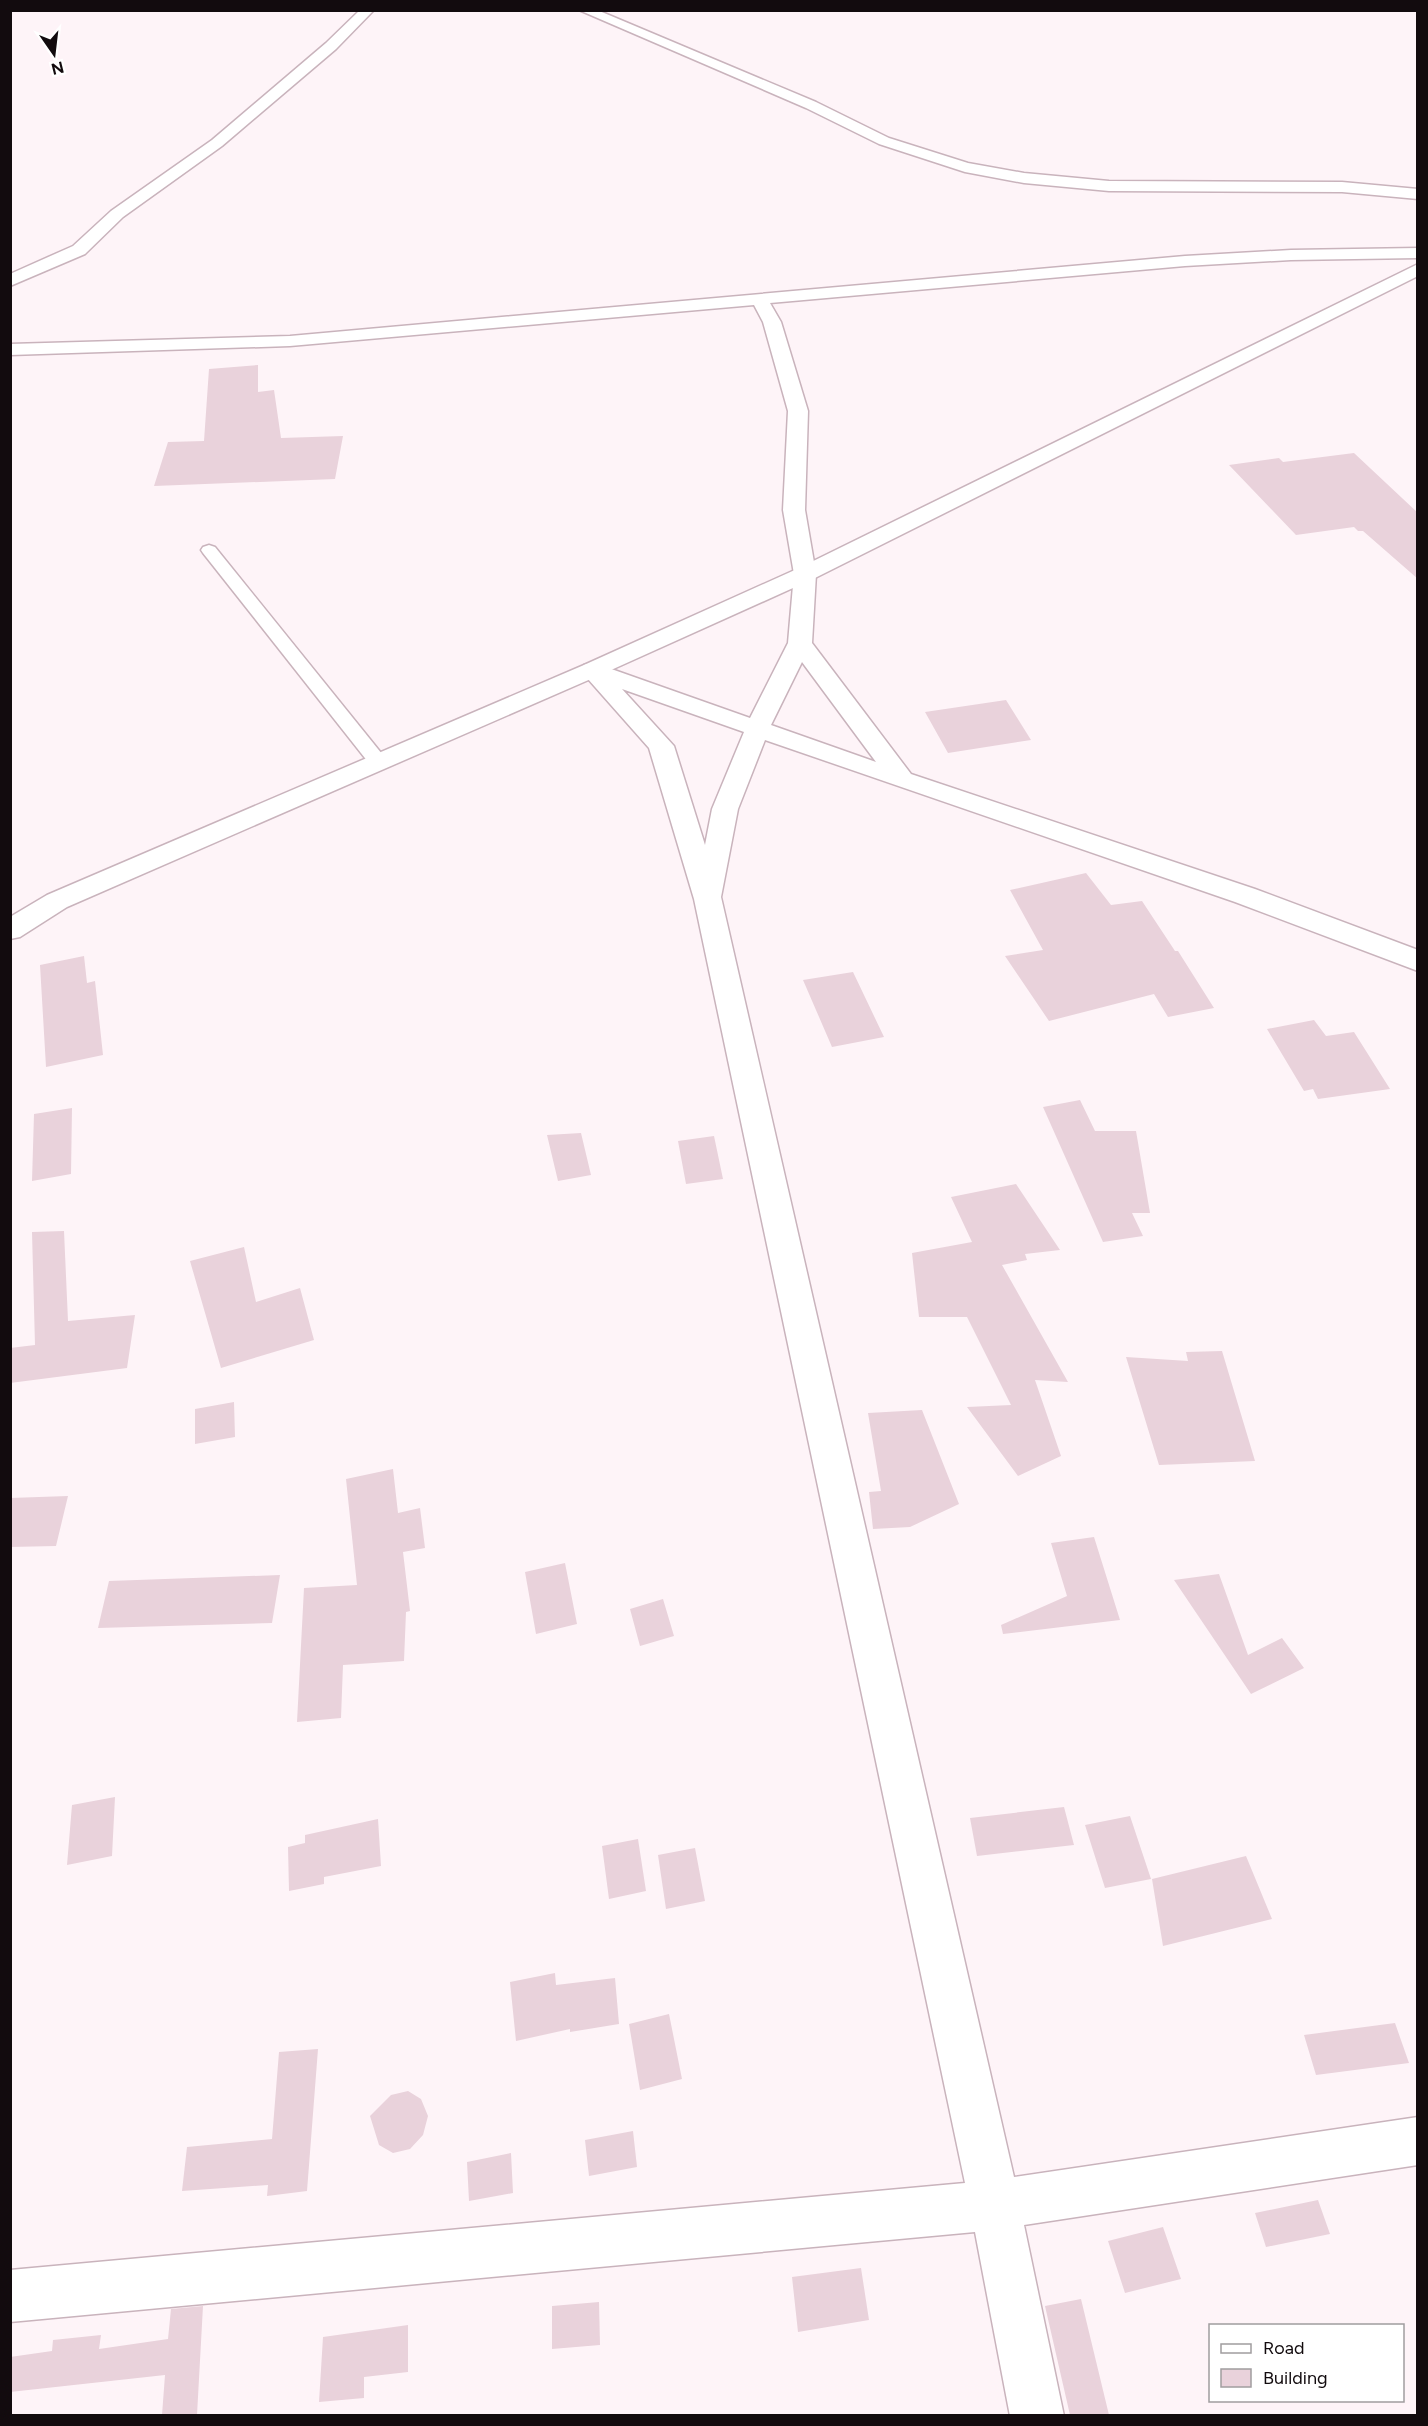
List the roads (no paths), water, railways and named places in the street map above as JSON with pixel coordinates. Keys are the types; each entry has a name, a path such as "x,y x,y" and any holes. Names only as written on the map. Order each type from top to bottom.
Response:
{"street":[{"path":"10,281 79,249 117,214 217,143 331,46 369,10"},
{"path":"585,10 811,105 884,141 965,167 1024,178 1110,186 1342,188 1418,194"},
{"path":"10,350 290,341 1185,261 1292,255 1418,253"},
{"path":"10,930 57,901 379,763 806,574 1418,269"},
{"path":"708,899 725,809 758,727 800,643 806,574 794,510 798,411 772,322 759,299"},
{"path":"800,643 902,780"},
{"path":"592,670 902,780 1328,924 1418,961"},
{"path":"592,670 661,746 708,899 995,2205 1037,2415"},
{"path":"10,2296 995,2205 1418,2141"}],"lane":[{"path":"209,550 379,763"}]}
